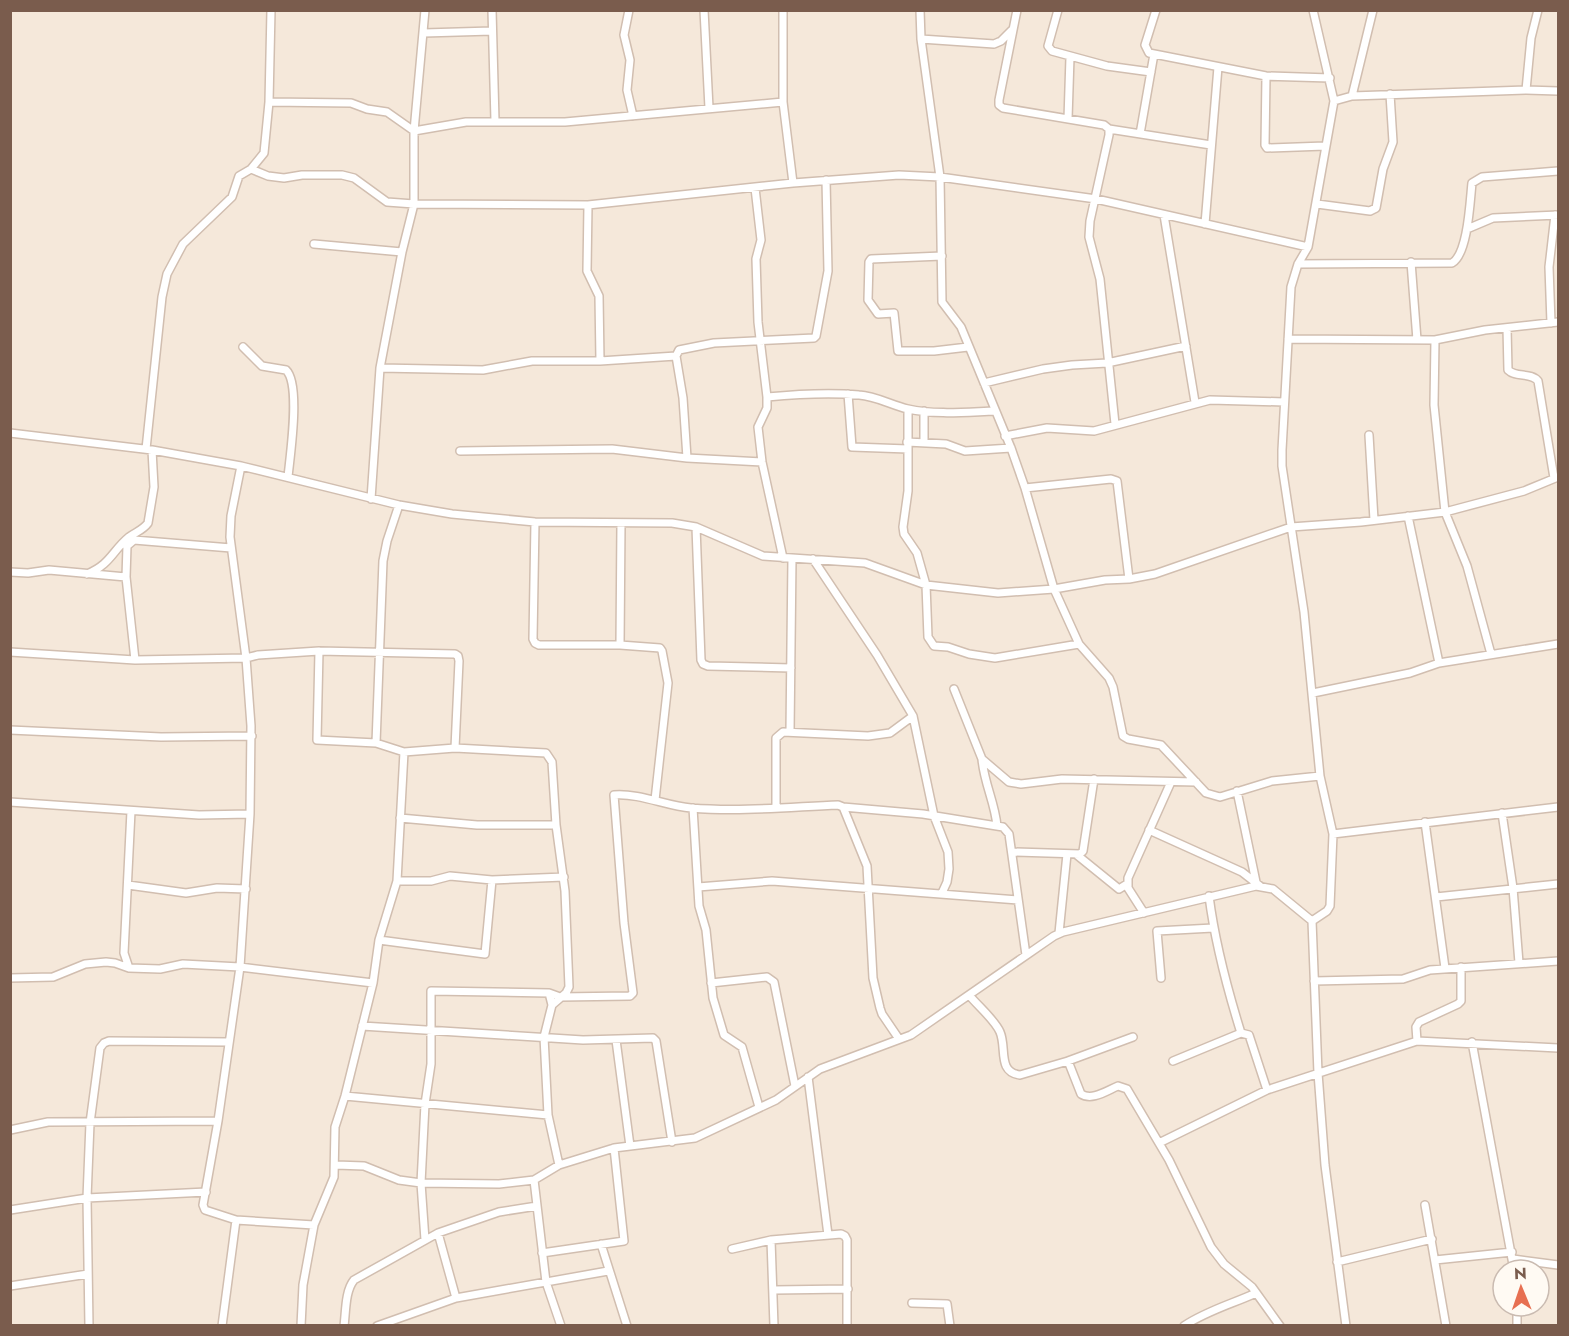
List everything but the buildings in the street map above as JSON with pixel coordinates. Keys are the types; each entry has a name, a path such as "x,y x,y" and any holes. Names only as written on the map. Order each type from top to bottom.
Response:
{"street":[{"path":"87,574 107,562 128,538 148,523 154,487 149,449 162,297 167,274 183,244 231,197 239,176 251,169 264,153 269,102 271,10"},
{"path":"371,499 380,368 402,252 414,204 414,131 425,10"},
{"path":"492,10 495,121"},
{"path":"629,10 624,29 630,60 627,90 633,116"},
{"path":"704,10 709,108"},
{"path":"783,10 783,102 793,183"},
{"path":"920,10 921,39 940,177 942,302 956,320 1011,448 1054,589 1079,644 1109,678 1113,687 1123,736 1161,745 1206,793 1213,796 1220,797 1272,781 1320,776"},
{"path":"1017,10 999,105 1003,108 1104,125 1109,129 1211,145"},
{"path":"1058,10 1048,46 1052,51 1107,66 1151,72"},
{"path":"1156,10 1145,45 1149,53 1266,76 1330,78"},
{"path":"1312,10 1334,101 1308,247 1298,264 1291,287 1282,466 1313,693 1320,776 1333,834 1330,906 1327,911 1312,921"},
{"path":"1352,96 1372,10"},
{"path":"1526,90 1531,38 1538,10"},
{"path":"921,39 994,44 1013,30"},
{"path":"424,33 492,31"},
{"path":"1140,134 1154,54"},
{"path":"1068,118 1070,57"},
{"path":"1204,224 1218,67"},
{"path":"1266,76 1265,145 1267,148 1325,146"},
{"path":"1334,101 1352,96 1390,94 1558,91"},
{"path":"1317,204 1370,211 1376,207 1383,169 1393,142 1390,94"},
{"path":"269,102 351,103 367,109 387,112 414,131 466,122 565,122 783,102"},
{"path":"1109,129 1110,135 1090,221 1089,237 1100,279 1115,424"},
{"path":"251,169 268,176 284,178 302,175 342,175 360,182 387,202 414,204 588,205 826,180 899,175 940,177 1096,199 1308,247"},
{"path":"1298,264 1456,261 1467,230 1472,183 1476,179 1558,171"},
{"path":"687,458 683,398 676,356 680,350 710,344 811,339 816,336 828,271 826,180"},
{"path":"756,188 761,240 756,259 758,322 767,397 767,408 758,427 762,462 783,558"},
{"path":"588,205 587,271 599,296 600,361"},
{"path":"1164,214 1195,402"},
{"path":"1288,339 1435,340 1485,330 1555,322 1549,267 1557,215 1493,218 1467,230"},
{"path":"315,244 402,252"},
{"path":"942,256 871,259 868,262 868,300 878,314 894,313 898,351 934,351 968,347"},
{"path":"1411,262 1417,340"},
{"path":"10,433 149,449 241,466 371,499 452,514 535,522 672,523 696,526 763,556 870,564 926,585 998,593 1054,589 1155,574 1291,527 1445,512 1524,491 1556,477 1538,381 1534,377 1510,373 1507,328"},
{"path":"1435,340 1434,405 1445,512 1467,566 1491,654"},
{"path":"984,383 1043,369 1107,363 1186,346"},
{"path":"243,347 257,363 286,370 292,380 293,426 288,477"},
{"path":"380,368 483,370 532,361 600,361 676,356"},
{"path":"767,397 803,393 848,394 868,396 908,409 924,411 948,413 995,411"},
{"path":"848,394 852,447 907,445 924,442 949,444 965,451 1011,448"},
{"path":"1005,436 1047,428 1094,431 1195,402 1210,400 1284,402"},
{"path":"908,409 908,491 903,527 904,534 917,553 926,585 928,637 934,646 995,658 1079,644"},
{"path":"924,411 924,442"},
{"path":"1369,435 1374,520"},
{"path":"460,452 612,448 687,458 762,462"},
{"path":"241,466 231,516 231,548 246,658 252,736 250,814 240,967 218,1121 203,1205 205,1210 236,1220 314,1225"},
{"path":"1025,488 1111,479 1117,481 1129,579"},
{"path":"376,743 384,550 399,505"},
{"path":"1408,516 1438,663"},
{"path":"535,522 533,639 535,643 539,645 620,645 660,648 662,651 668,683 655,800"},
{"path":"620,645 621,523"},
{"path":"696,526 703,664 790,668"},
{"path":"135,660 126,577 127,546 134,540 231,548"},
{"path":"790,732 792,558"},
{"path":"813,559 877,655 913,716 934,816 948,852 948,875 942,893"},
{"path":"10,572 28,573 49,570 126,577"},
{"path":"1313,693 1410,673 1438,663 1558,644"},
{"path":"318,651 317,740 376,743 404,752 455,748 546,753 552,762 556,825 567,916 569,987 552,1005"},
{"path":"10,652 135,660 246,658 258,654 318,651 454,654 458,656 455,748"},
{"path":"954,689 981,757 996,809 997,826"},
{"path":"776,808 776,738 783,732 868,736 890,733 913,716"},
{"path":"10,730 161,737 252,736"},
{"path":"301,1326 303,1285 314,1225 331,1189 336,1165 335,1127 373,983 379,940 397,881 404,752"},
{"path":"981,757 986,764 1015,784 1054,779 1197,782"},
{"path":"1077,855 1083,851 1094,779"},
{"path":"1012,852 1077,855 1119,889 1127,884 1171,782"},
{"path":"1237,791 1258,884"},
{"path":"425,1240 420,1183 425,1104 431,1064 430,992 434,990 549,993 561,998 630,996 633,993 624,923 613,797 616,794 693,808 838,805 1003,827 1009,834 1026,956"},
{"path":"10,802 131,811 250,814"},
{"path":"843,807 867,867 873,978 882,1014 899,1039"},
{"path":"1333,834 1558,807"},
{"path":"693,808 699,906 706,930 711,982 721,1029 724,1035 742,1047 759,1107"},
{"path":"129,968 124,953 131,811"},
{"path":"1502,813 1513,888 1519,963"},
{"path":"400,818 477,825 556,825"},
{"path":"1425,822 1445,968"},
{"path":"1149,830 1242,872 1258,884 1273,889 1312,921 1318,1073 1325,1165 1346,1326"},
{"path":"1059,933 1067,854"},
{"path":"397,881 431,881 450,876 492,880 564,877"},
{"path":"379,940 484,954 492,880"},
{"path":"698,887 772,881 1018,900"},
{"path":"1127,884 1144,913"},
{"path":"336,1165 364,1166 393,1179 420,1183 499,1184 534,1180 559,1165 614,1148 695,1138 776,1100 808,1077 832,1064 911,1035 1059,933 1258,884"},
{"path":"1436,897 1558,884"},
{"path":"128,885 186,893 217,888 246,889"},
{"path":"1209,896 1213,928 1226,985 1241,1033"},
{"path":"1161,978 1157,931 1213,928"},
{"path":"1314,981 1403,979 1430,970 1445,968 1558,961"},
{"path":"10,978 53,977 95,962 115,963 129,968 160,969 183,964 240,967 373,983"},
{"path":"1416,1041 1416,1028 1419,1022 1458,1005 1461,1001 1461,967"},
{"path":"711,982 767,977 774,982 795,1086"},
{"path":"549,993 552,1005 544,1037 548,1115 559,1165"},
{"path":"969,995 998,1029 1005,1067 1020,1075 1068,1061 1134,1037"},
{"path":"362,1026 616,1040 650,1037 656,1041 672,1142"},
{"path":"1173,1061 1241,1033 1249,1035 1267,1090"},
{"path":"616,1040 630,1146"},
{"path":"89,1326 87,1198 90,1123 100,1048 109,1041 229,1042"},
{"path":"1159,1143 1267,1090 1416,1041 1558,1048"},
{"path":"1472,1042 1512,1256"},
{"path":"1068,1061 1084,1096 1092,1097 1118,1086 1127,1089 1159,1143 1211,1247 1224,1264 1256,1293 1280,1326"},
{"path":"808,1077 828,1235"},
{"path":"345,1096 548,1115"},
{"path":"10,1130 41,1123 218,1121"},
{"path":"542,1252 621,1242 624,1239 614,1148"},
{"path":"534,1180 546,1282 561,1326"},
{"path":"10,1210 87,1198 206,1192"},
{"path":"1425,1205 1446,1326"},
{"path":"344,1326 348,1292 354,1280 438,1233 499,1212 537,1206"},
{"path":"222,1326 236,1220"},
{"path":"438,1233 456,1299"},
{"path":"732,1249 771,1240 841,1234 845,1236 847,1240 847,1326"},
{"path":"1337,1262 1432,1239"},
{"path":"771,1240 774,1326"},
{"path":"601,1244 627,1326"},
{"path":"1436,1260 1512,1256 1558,1265"},
{"path":"377,1326 456,1299 608,1271"},
{"path":"10,1286 88,1274"},
{"path":"774,1290 848,1289"},
{"path":"1184,1326 1199,1316 1256,1293"},
{"path":"912,1303 947,1304 950,1326"}],"shaded area":[{"path":"10,11 1558,11 1558,1325 11,1325"}]}
